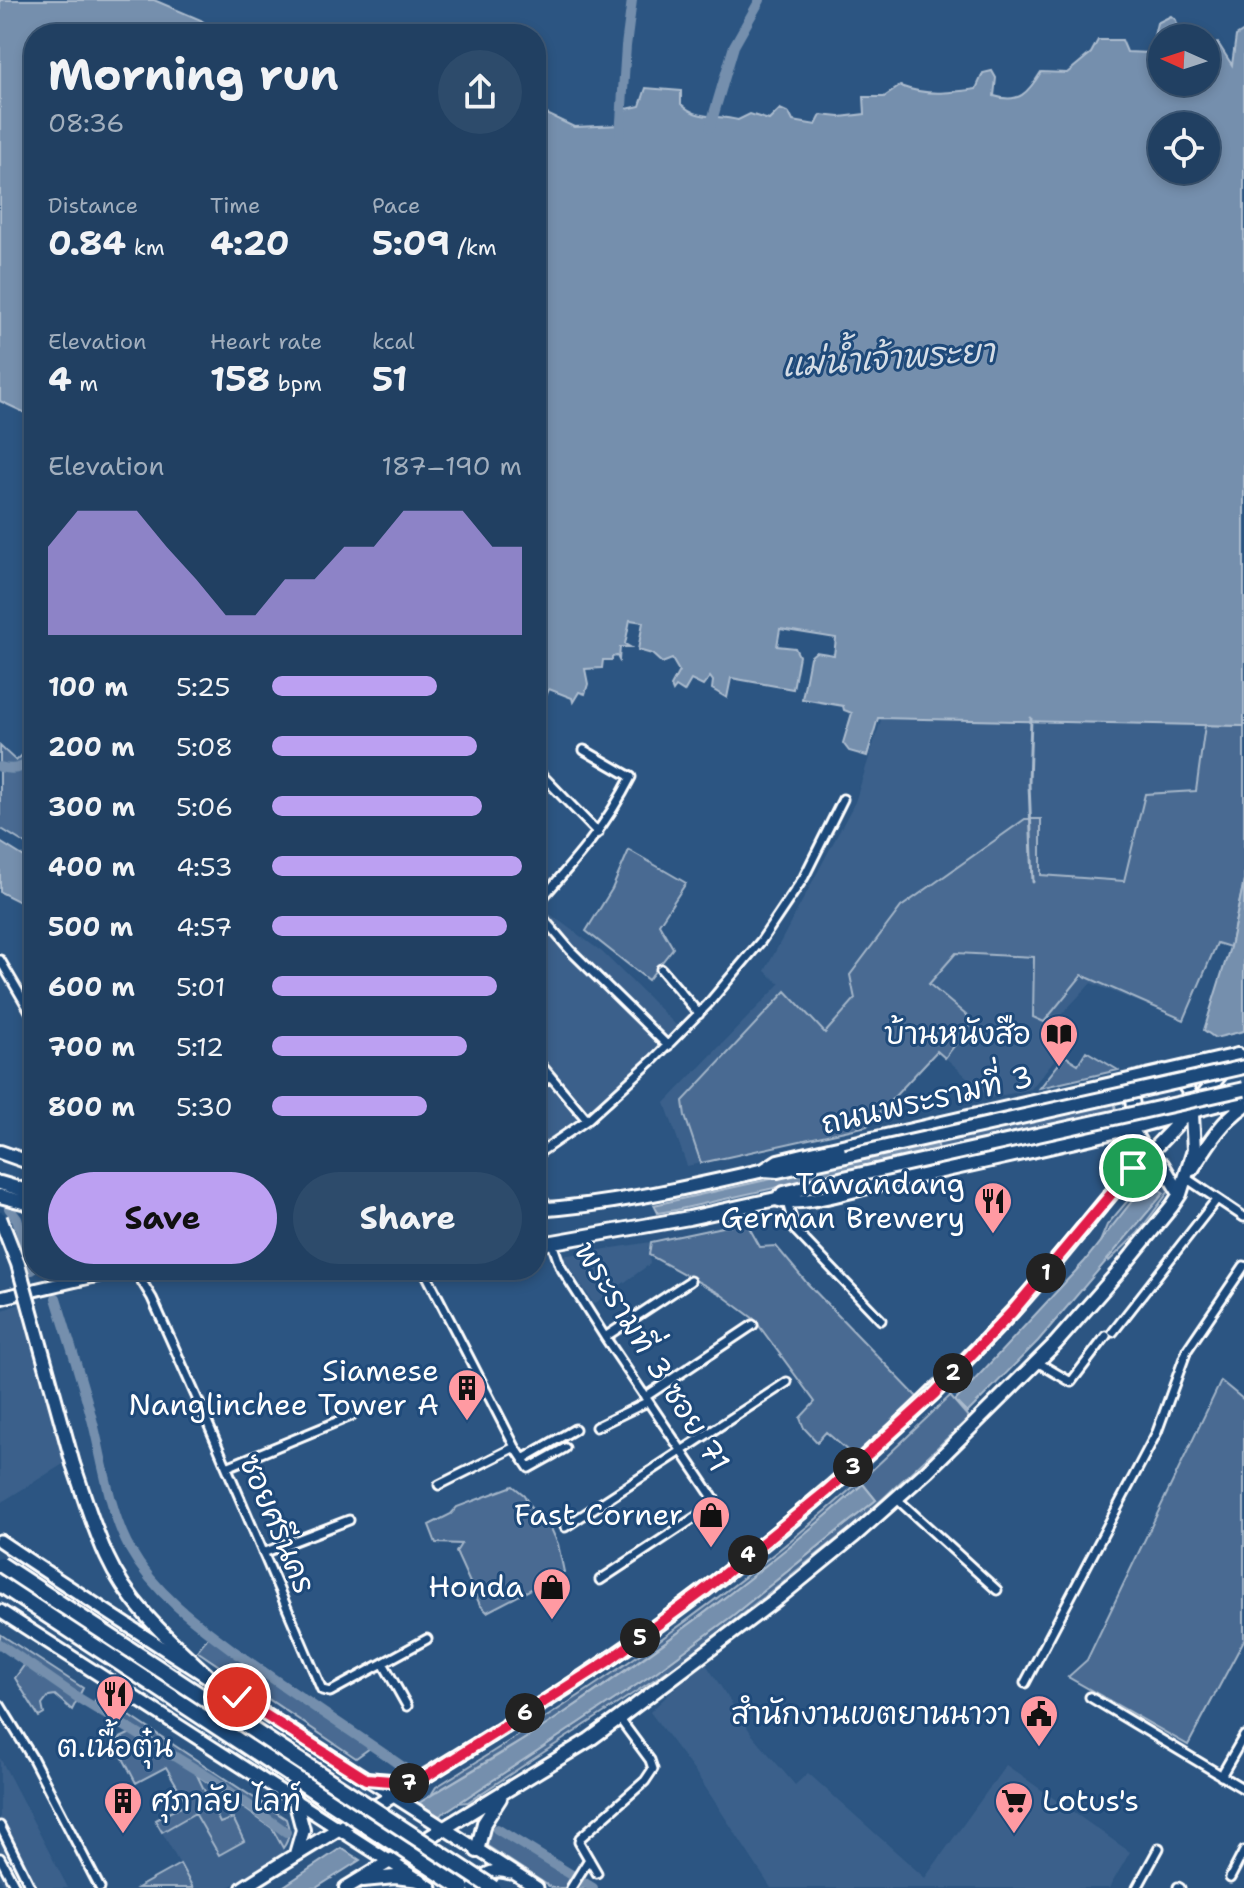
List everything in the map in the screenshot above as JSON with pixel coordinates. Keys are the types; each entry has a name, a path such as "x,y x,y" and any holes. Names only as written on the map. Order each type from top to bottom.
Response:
{"highway":[{"path":"0,1564 493,1888"},
{"path":"0,1584 462,1888"}],"main road":[{"name":"ถนนพระรามที่ 3","path":"764,1170 778,1161 1164,1071 1242,1059"},
{"name":"ถนนพระรามที่ 3","path":"546,1209 590,1206 764,1170 778,1171 1242,1059"},
{"path":"243,1888 338,1828 393,1798 608,1661 702,1592 827,1491 934,1394 983,1343 1038,1283 1133,1168 1242,1059"},
{"path":"352,1884 589,1740 778,1598 897,1499 1037,1362 1120,1270 1180,1194 1195,1138 1191,1097 1188,1090 1164,1071"},
{"path":"1114,1084 1127,1091 1133,1103 1125,1129 1139,1138 1143,1159"},
{"name":"ถนนพระรามที่ 3","path":"781,1201 784,1193 844,1178 1244,1089"},
{"name":"ถนนพระรามที่ 3","path":"546,1244 931,1173 1125,1129 1244,1098"},
{"path":"1186,1178 1216,1134 1244,1106"},
{"path":"0,1152 24,1160"},
{"path":"1143,1159 1162,1164 1180,1194"},
{"path":"0,1183 24,1190"},
{"path":"0,1196 24,1202"},
{"path":"0,1218 18,1264 73,1464 108,1560 134,1601 211,1679"},
{"path":"0,1298 73,1280"},
{"path":"0,1541 150,1642 537,1888"},
{"path":"0,1611 431,1888"},
{"path":"366,1779 416,1783"},
{"path":"477,1851 484,1823 504,1792"},
{"path":"295,1800 303,1834 296,1854"},
{"path":"474,1888 489,1872 503,1871 518,1876"},
{"path":"352,1884 395,1877 420,1880"}],"street":[{"path":"546,896 614,811 631,777 584,750"},
{"path":"546,779 598,833"},
{"path":"546,1148 587,1120 699,1014 761,941 804,877 843,799"},
{"path":"546,920 570,950 668,1046"},
{"path":"0,960 24,1001"},
{"path":"661,969 699,1014"},
{"path":"546,1071 587,1120"},
{"path":"546,1079 550,1076"},
{"path":"1186,1178 1244,1217"},
{"path":"1037,1362 1071,1382 1217,1199"},
{"path":"781,1201 795,1230 881,1320"},
{"path":"546,1204 551,1209"},
{"name":"พระรามที่ 3 ซอย 71","path":"552,1243 560,1266 714,1499 708,1509 600,1580"},
{"path":"1025,1683 1157,1432 1187,1350 1244,1266"},
{"name":"ซอยศรีนคร","path":"142,1280 227,1467 322,1690 330,1692 427,1639"},
{"path":"429,1280 515,1447 529,1468 565,1448"},
{"path":"605,1337 690,1281"},
{"path":"596,1427 646,1400 753,1325"},
{"path":"565,1527 787,1382"},
{"path":"227,1467 351,1416"},
{"path":"523,1459 575,1429"},
{"path":"439,1485 515,1447"},
{"path":"897,1499 997,1590"},
{"path":"263,1553 349,1520"},
{"path":"383,1663 407,1706"},
{"path":"1090,1697 1244,1789"},
{"path":"0,1705 33,1759 100,1888"},
{"path":"597,1873 579,1842 580,1838 651,1775 653,1769 650,1760 619,1718"},
{"path":"1221,1776 1244,1736"},
{"path":"0,1826 31,1888"},
{"path":"1137,1888 1159,1848"},
{"path":"1230,1878 1244,1851"},
{"path":"0,1858 16,1888"},
{"path":"571,1888 589,1859"}],"shaded area":[{"path":"882,717 1244,726 1244,881 1218,943 1184,1020 1091,983 1048,1029 1066,1045 1031,1089 990,1098 938,1051 867,1126 687,1166 665,1103 780,984 765,971 855,802"},
{"path":"1205,725 1244,726 1244,881 1230,947 1217,943 1184,1020 1082,975 1044,1022 1033,1017 1034,957 956,953 929,984 973,1021 945,1058 937,1051 867,1126 701,1163 683,1101 786,991 825,1033 855,999 850,975 901,907 1025,819 1041,819 1041,875 1124,881 1145,794 1196,791"},
{"path":"0,746 16,761 24,753 24,843 0,828"},
{"path":"629,850 686,883 659,924 673,948 648,980 586,931 612,889"},
{"path":"546,911 602,952 679,1028 593,1109 546,1143"},
{"path":"1086,1051 1118,1070 1040,1088 1065,1056 1078,1064"},
{"path":"1113,1095 1116,1110 1112,1117 940,1154 934,1134"},
{"path":"1157,1170 1167,1177 1169,1191 1138,1233 1109,1261 1100,1242 1107,1225 1151,1173"},
{"path":"746,1222 760,1247 776,1246 806,1282 919,1399 856,1458 826,1432 817,1442 804,1428 800,1418 815,1402 754,1319 719,1293 649,1255 651,1242"},
{"path":"651,1242 648,1247 650,1264 594,1304 562,1256"},
{"path":"23,1303 68,1461 0,1503 0,1311"},
{"path":"1221,1381 1244,1400 1244,1640 1188,1745 1068,1677 1087,1660"},
{"path":"950,1396 969,1418 858,1522 687,1658 468,1802 458,1803 656,1672 732,1616 876,1500 863,1484 779,1557 675,1635 546,1726 431,1795 436,1787 601,1681 761,1565 861,1480"},
{"path":"513,1486 524,1495 540,1525 550,1526 558,1544 564,1572 487,1612 480,1605 456,1552 461,1544 436,1543 429,1525 451,1514 457,1507"},
{"path":"0,1634 83,1688 72,1710 55,1695 49,1696 42,1705 44,1714 39,1717 15,1678 25,1664 0,1646"},
{"path":"209,1636 370,1748 356,1758 197,1651"},
{"path":"704,1661 753,1736 795,1785 808,1773 925,1878 1006,1765 1130,1852 1109,1888 771,1888 698,1776 650,1712"},
{"path":"98,1695 286,1819 289,1834 283,1848 272,1828 197,1775 220,1823 233,1818 244,1841 219,1855 195,1813 162,1832 155,1820 187,1803 166,1767 136,1783 114,1741 133,1732 93,1704"},
{"path":"0,1758 68,1888 5,1888 0,1878"},
{"path":"195,1774 272,1828 285,1853 227,1888 193,1888 162,1832 195,1813 220,1823"},
{"path":"489,1827 589,1888 552,1888 486,1845 483,1838"},
{"path":"180,1864 193,1888 137,1888"}],"water":[{"path":"0,0 154,0 201,20 206,24 24,24 24,412 0,401"},
{"path":"1171,16 1177,24 1157,24"},
{"name":"แม่น้ำเจ้าพระยา","path":"1244,31 1244,726 878,718 867,756 849,751 843,743 852,713 844,710 843,706 802,699 810,657 816,652 834,655 836,638 780,629 777,646 795,648 799,656 793,689 731,678 727,698 712,689 710,677 703,686 691,680 684,692 676,687 673,691 671,686 679,671 672,659 662,663 652,654 638,650 643,622 630,620 625,644 630,647 620,647 619,660 617,656 612,657 612,660 603,660 602,668 585,669 588,684 585,694 579,692 573,702 572,698 549,689 546,696 546,114 574,127 621,125 626,109 640,106 646,88 681,91 681,104 701,115 738,120 750,114 769,120 780,109 789,113 793,121 816,125 821,115 840,117 865,114 864,97 884,97 900,86 929,92 976,89 983,73 992,71 996,78 994,96 1010,99 1027,91 1041,72 1067,73 1091,53 1098,40 1122,40 1127,52 1148,53 1148,96 1220,96 1220,46 1232,65 1236,36"},
{"path":"0,842 24,857 24,904 0,892"},
{"path":"1244,881 1244,1031 1215,1038 1204,1030 1230,947"},
{"path":"937,1142 939,1151 676,1210 658,1213 654,1205"},
{"path":"1148,1181 1164,1193 1038,1341 967,1413 955,1401 1084,1262"},
{"path":"863,1484 876,1500 732,1616 656,1672 439,1816 419,1803 533,1734 631,1667 749,1579"},
{"path":"341,1848 360,1860 316,1888 281,1888"}],"waterway":[{"path":"620,136 632,0"},
{"path":"710,127 734,46 760,0"},
{"path":"1031,718 1029,784 1033,882"},
{"path":"0,767 10,769 24,766"},
{"path":"9,1208 17,1219 24,1243"},
{"path":"56,1298 90,1411 113,1506 123,1536 140,1565 164,1594 207,1631 403,1767"},
{"path":"0,1644 77,1697 215,1781 286,1832"},
{"path":"497,1829 593,1888"}],"place":[{"name":"บ้านหนังสือ","path":"1059,1068"},
{"name":"Tawandang German Brewery","path":"993,1235"},
{"name":"Siamese Nanglinchee Tower A","path":"467,1422"},
{"name":"Fast Corner","path":"711,1549"},
{"name":"Honda","path":"552,1621"},
{"name":"ต.เนื้อตุ๋น","path":"115,1728"},
{"name":"สำนักงานเขตยานนาวา","path":"1039,1748"},
{"name":"ศุภาลัย ไลท์","path":"123,1835"},
{"name":"Lotus's","path":"1014,1835"}],"route":[{"path":"237,1697 366,1779 416,1783 608,1661 702,1592 827,1491 934,1394 1012,1312 1133,1168"}]}
